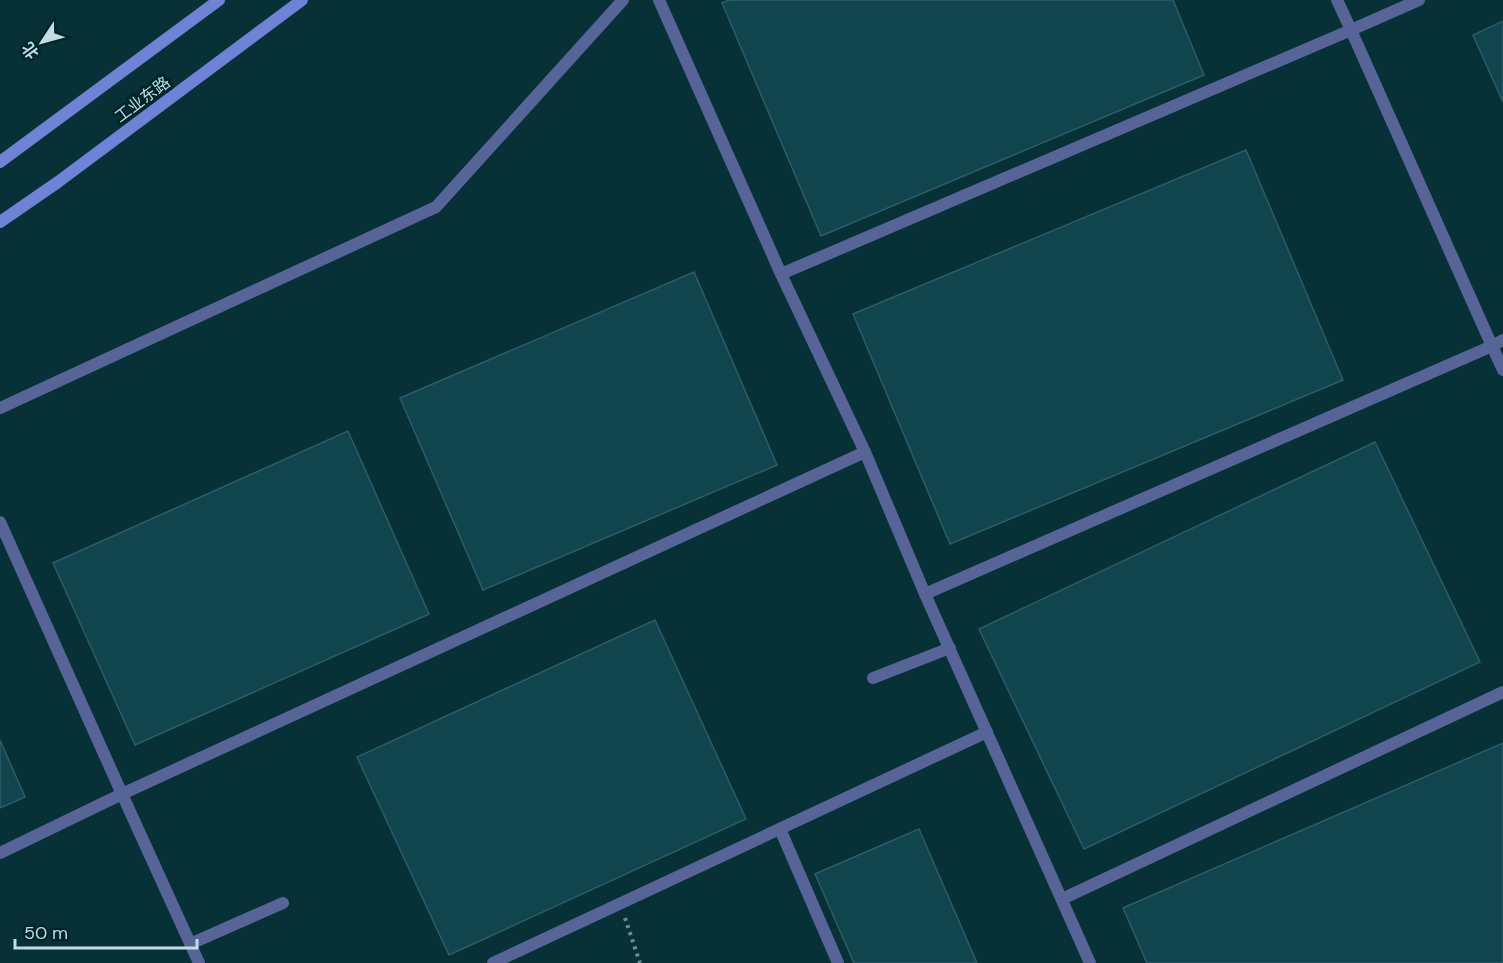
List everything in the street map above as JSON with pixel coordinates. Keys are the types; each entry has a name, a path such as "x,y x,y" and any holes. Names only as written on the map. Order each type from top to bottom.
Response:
{"main road":[{"name":"工业东路","path":"0,162 219,0"},
{"name":"工业东路","path":"0,222 58,182 302,0"}],"street":[{"path":"0,408 436,207 623,0"},
{"path":"659,0 781,274 865,452 925,594 1090,963"},
{"path":"1337,0 1498,343 1503,370"},
{"path":"781,274 1419,0"},
{"path":"925,594 1498,343"},
{"path":"0,853 122,794 865,452"},
{"path":"0,522 199,963"},
{"path":"873,678 950,648"},
{"path":"1062,898 1503,692"},
{"path":"493,963 987,732"},
{"path":"780,829 838,963"},
{"path":"190,944 283,903"}],"path":[{"path":"620,903 640,963"}],"building":[{"path":"729,0 1173,0 1204,75 821,236 722,3"},
{"path":"1503,21 1503,102 1473,35"},
{"path":"1246,150 1343,380 950,544 853,314"},
{"path":"694,272 777,465 483,590 400,398"},
{"path":"348,431 429,614 135,745 53,563"},
{"path":"1375,442 1480,662 1084,849 979,629"},
{"path":"655,620 746,819 449,955 357,757"},
{"path":"0,740 25,797 0,808"},
{"path":"1503,743 1503,963 1147,963 1123,908"},
{"path":"919,829 977,963 854,963 815,874"}]}
